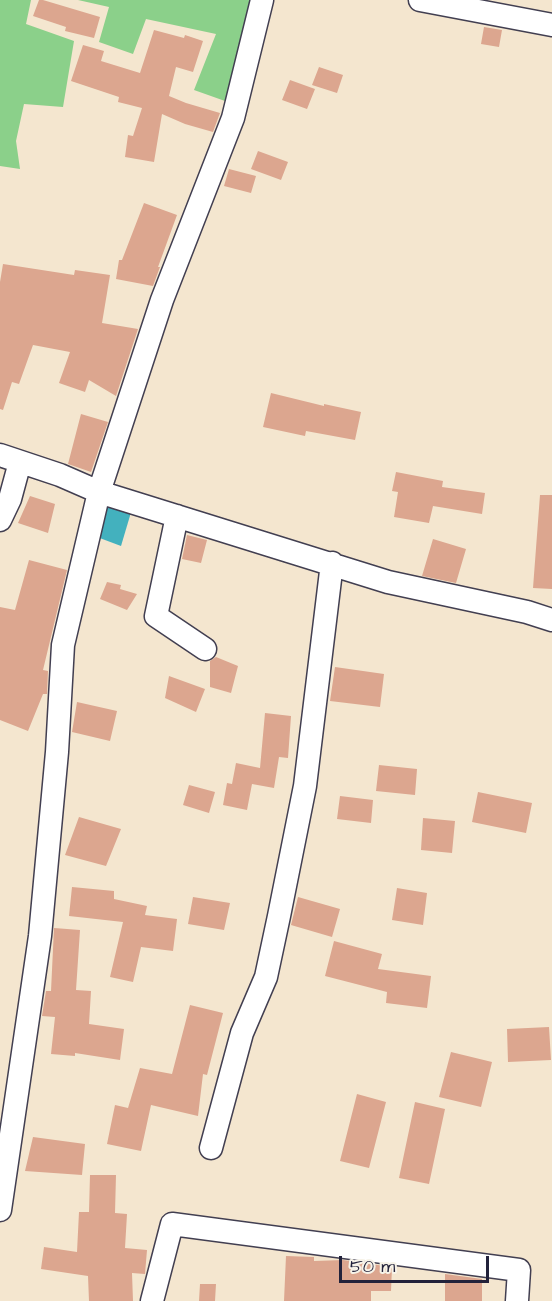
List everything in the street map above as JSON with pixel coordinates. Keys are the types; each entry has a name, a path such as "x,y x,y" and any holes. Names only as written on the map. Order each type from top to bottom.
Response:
{"street":[{"path":"0,1210 40,936 57,752 63,645 99,492 162,300 233,118 262,0"},
{"path":"420,0 552,25"},
{"path":"0,520 10,499 10,459 60,475 99,492 388,582 527,612 552,620"},
{"path":"177,516 156,616 205,649"},
{"path":"211,1148 242,1034 266,977 283,895 305,786 332,563"},
{"path":"152,1301 172,1224 519,1270 517,1301"}],"green space":[{"path":"0,0 31,0 26,24 74,41 63,107 24,104 16,141 20,169 0,166"},
{"path":"78,0 253,0 225,101 194,90 216,34 146,19 133,54 99,42 109,7"}],"water":[{"path":"107,502 132,509 121,546 97,537"}],"building":[{"path":"39,0 100,17 94,38 65,31 66,27 33,16"},
{"path":"484,27 502,30 499,47 481,44"},
{"path":"154,30 184,38 185,35 203,41 193,72 176,67 169,96 220,113 213,132 162,114 154,162 125,157 128,135 133,136 142,108 118,102 119,97 71,81 83,45 104,51 101,61 140,73"},
{"path":"319,67 343,75 337,93 312,85"},
{"path":"290,80 315,89 307,109 282,100"},
{"path":"258,151 288,162 281,180 251,169"},
{"path":"229,169 256,176 251,193 224,186"},
{"path":"144,203 177,215 153,286 116,279 119,260 122,260"},
{"path":"3,264 74,275 75,270 110,275 102,323 138,329 116,396 89,380 85,392 59,383 70,352 33,345 19,384 12,382 3,410 0,409 0,282"},
{"path":"271,393 361,412 355,440 306,431 305,436 263,427"},
{"path":"81,414 108,422 91,472 68,464"},
{"path":"396,472 443,481 442,487 485,493 482,514 433,506 429,523 394,517 398,492 392,491"},
{"path":"540,495 552,495 552,589 533,588"},
{"path":"30,496 55,504 48,533 18,523"},
{"path":"187,535 207,540 201,563 182,559"},
{"path":"433,539 466,549 456,583 422,576"},
{"path":"29,560 67,570 43,670 48,671 47,694 43,694 28,731 0,720 0,607 15,610"},
{"path":"107,582 121,585 120,589 137,594 127,610 100,599"},
{"path":"216,657 238,666 231,693 210,687 210,661"},
{"path":"335,667 384,674 380,707 330,701"},
{"path":"169,676 205,689 196,712 165,698"},
{"path":"77,702 117,711 110,741 72,732"},
{"path":"265,713 291,716 288,758 279,757 274,788 252,784 247,810 223,805 227,783 232,784 236,763 260,768"},
{"path":"379,765 417,769 415,795 376,791"},
{"path":"189,785 215,792 209,813 183,805"},
{"path":"478,792 532,803 526,833 472,822"},
{"path":"340,796 373,800 371,823 337,819"},
{"path":"79,817 121,829 106,866 65,855"},
{"path":"423,818 455,821 452,853 421,850"},
{"path":"72,887 114,891 114,899 147,906 145,915 177,919 173,951 141,947 133,982 110,977 123,922 69,916"},
{"path":"397,888 427,893 423,925 392,920"},
{"path":"193,897 230,903 224,930 188,924"},
{"path":"298,897 340,909 332,937 291,925"},
{"path":"54,928 80,930 76,990 91,991 89,1024 124,1029 120,1060 75,1053 75,1056 51,1054 55,1017 42,1016 46,991 51,991"},
{"path":"334,941 382,954 378,969 431,976 427,1008 386,1003 387,992 325,976"},
{"path":"190,1005 223,1013 207,1075 203,1074 198,1116 151,1105 141,1151 107,1144 115,1105 128,1108 140,1068 172,1074"},
{"path":"549,1027 551,1060 508,1062 507,1029"},
{"path":"451,1052 492,1062 481,1107 439,1097"},
{"path":"357,1094 386,1102 369,1168 340,1161"},
{"path":"415,1102 445,1109 429,1184 399,1178"},
{"path":"33,1137 85,1144 82,1175 25,1171"},
{"path":"90,1175 116,1175 115,1213 127,1214 125,1248 147,1250 145,1274 132,1273 133,1301 89,1301 88,1276 41,1269 44,1247 77,1252 79,1212 89,1212"},
{"path":"286,1256 314,1257 314,1261 343,1260 392,1267 391,1291 371,1291 371,1301 284,1301"},
{"path":"445,1274 482,1279 482,1301 445,1301"},
{"path":"200,1284 216,1284 215,1301 199,1301"}]}
